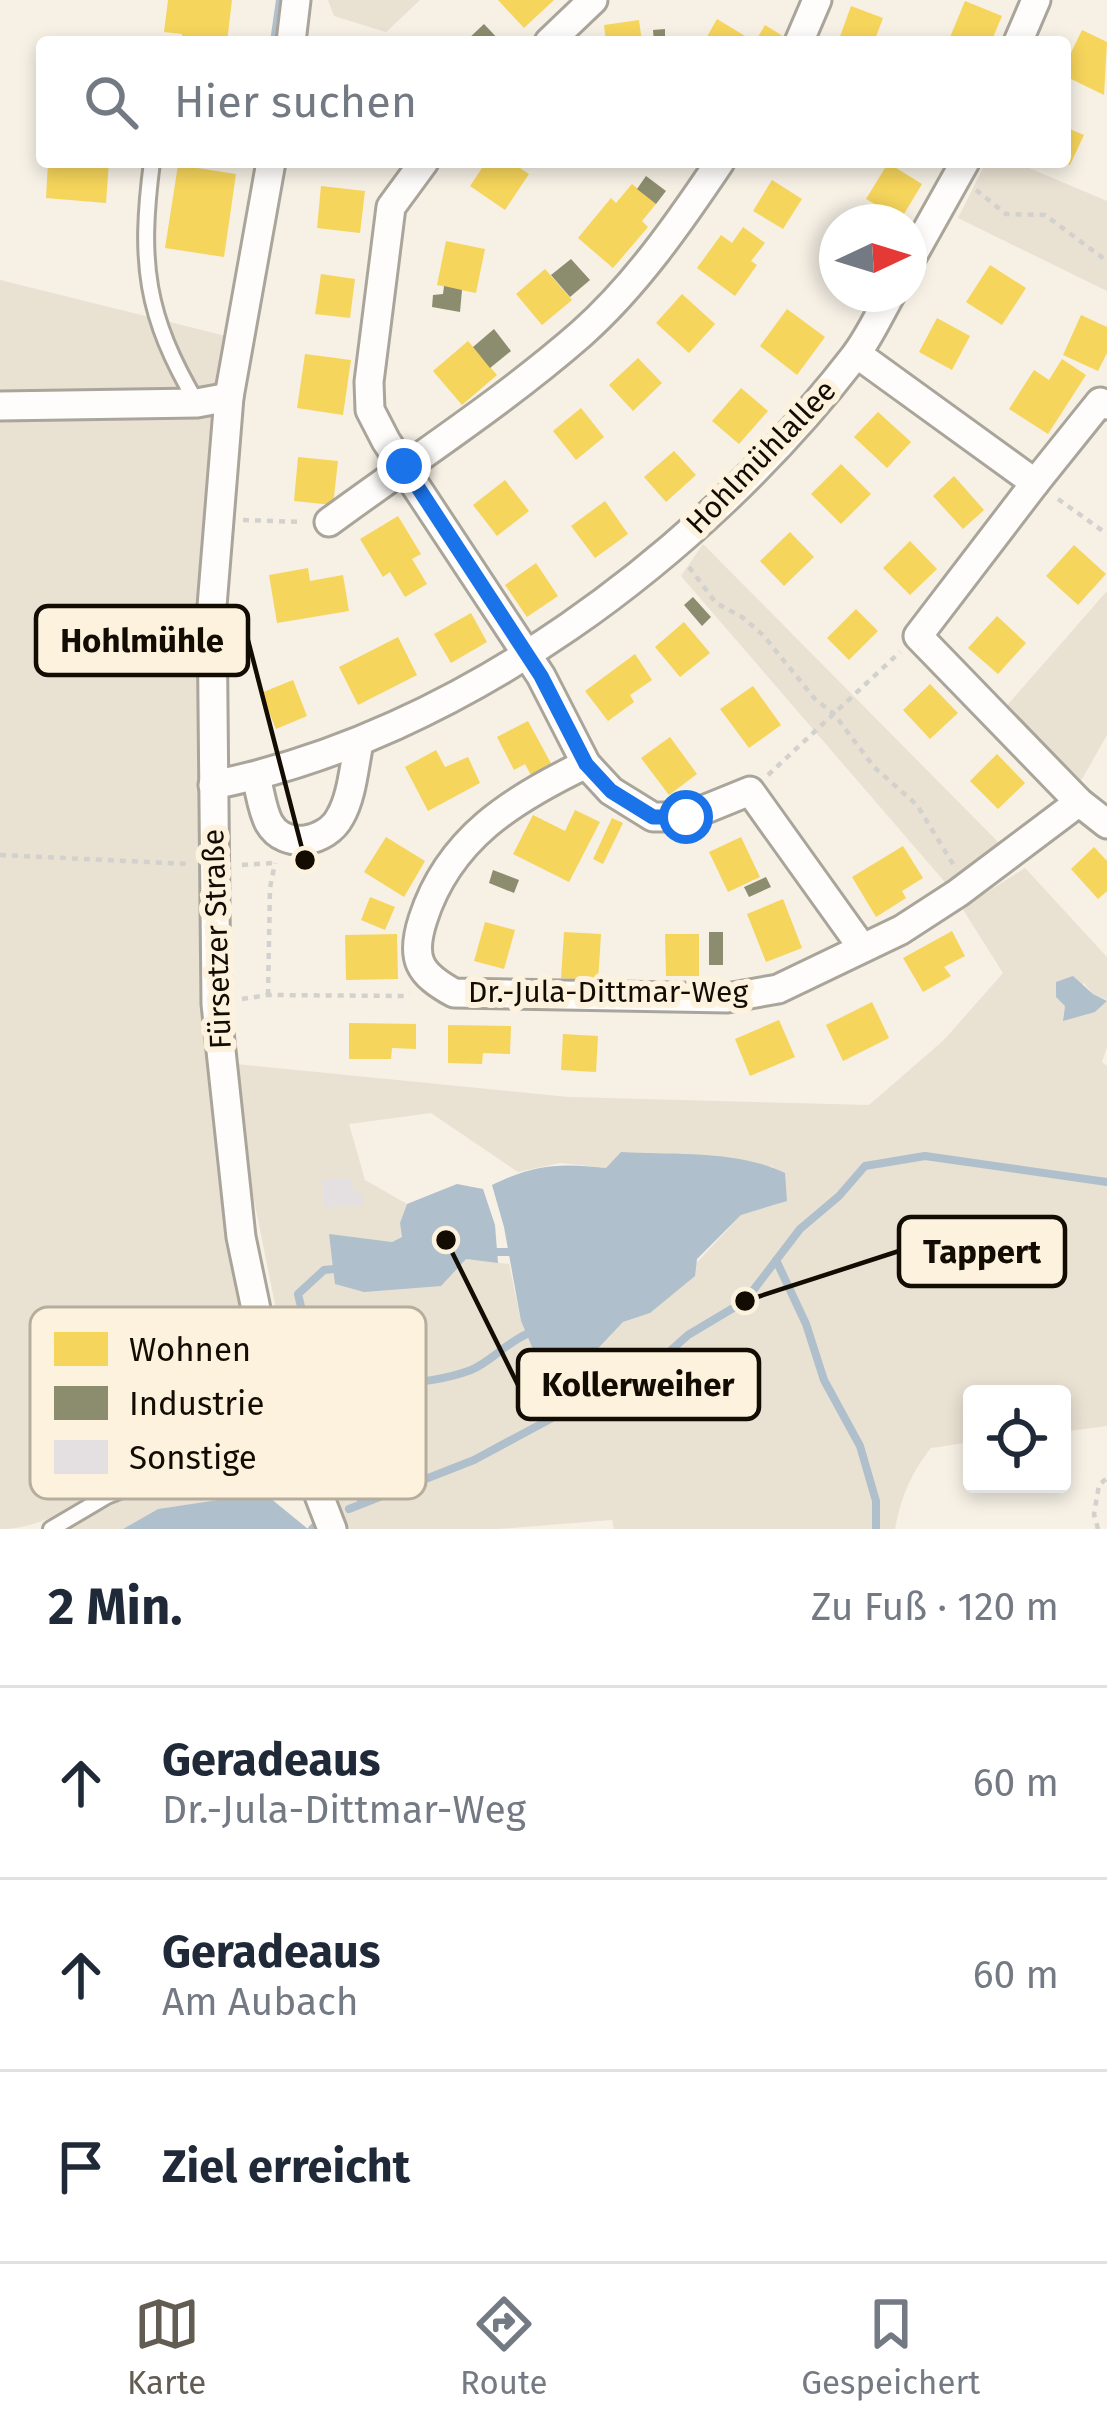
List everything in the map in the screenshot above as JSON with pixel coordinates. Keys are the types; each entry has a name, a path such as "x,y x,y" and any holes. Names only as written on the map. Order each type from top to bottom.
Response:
{"street":[{"path":"292,36 296,0"},
{"path":"555,36 593,0"},
{"path":"802,36 817,0"},
{"path":"1021,36 1036,0"},
{"name":"Fürsetzer Straße","path":"257,1307 241,1237 216,1004 212,606 229,397 270,168"},
{"path":"420,168 391,207 369,382 370,410 526,654 586,764 611,791 653,817 686,817 750,791 861,946"},
{"path":"329,522 430,451 583,332 669,239 716,168"},
{"path":"927,230 962,168"},
{"name":"Hohlmühlallee","path":"213,785 256,777 359,743 526,654 676,545 765,459 857,354 881,312"},
{"path":"857,354 1035,483"},
{"path":"0,406 197,403 229,397"},
{"path":"1107,405 1100,402 918,636 1079,802 1107,824"},
{"path":"256,777 270,824 295,841 313,839 331,829 342,815 359,743"},
{"name":"Dr.-Jula-Dittmar-Weg","path":"586,764 526,793 469,836 444,869 418,932 417,960 429,979 454,993 728,998 778,989 901,930 1079,802"},
{"name":"Fürsetzer Straße","path":"320,1499 332,1529"}],"lane":[{"path":"151,168 144,223 151,308 197,403"},
{"path":"51,1529 102,1499"}],"path":[{"path":"962,168 1006,214 1045,215 1107,261"},
{"path":"1035,483 1107,534"},
{"path":"219,520 329,522"},
{"path":"676,545 716,603 763,635 874,767 917,805 952,859 958,893"},
{"path":"750,791 918,636"},
{"path":"0,855 214,866"},
{"path":"268,995 270,888 275,862"},
{"path":"216,1004 268,995 404,996 429,979"},
{"path":"1098,1529 1094,1514 1099,1485 1107,1478"}],"shaded area":[{"path":"328,0 420,0 386,32 334,16"},
{"path":"983,168 1029,168 1107,201 1107,291 958,218"},
{"path":"0,280 230,337 218,419 229,1227 245,1307 30,1307 30,1499 88,1499 26,1526 0,1529"},
{"path":"703,544 1004,848 950,888 681,576"},
{"path":"1107,591 1107,735 1078,786 1004,709"},
{"path":"1025,868 1107,957 1107,1000 1084,983 1065,1006 1063,1020 1095,1012 1107,1001 1107,1047 1102,1062 1107,1066 1107,1426 1071,1431 1071,1385 963,1385 963,1443 931,1448 908,1486 895,1529 614,1529 612,1520 497,1529 346,1529 336,1499 426,1499 426,1307 276,1307 248,1170 237,1064 568,1097 869,1105 944,1040 1003,973 962,908","holes":["431,1113 518,1172 560,1163 607,1168 737,1159 773,1167 787,1201 741,1215 650,1313 623,1322 590,1357 545,1375 521,1321 509,1264 466,1259 336,1284 329,1235 392,1242 402,1237 400,1223 407,1204 365,1180 349,1124"]},
{"path":"126,1499 224,1499 158,1509 123,1529 67,1529"}],"water":[{"path":"1073,976 1107,1001 1095,1012 1063,1021 1065,1006 1056,997 1056,982"},
{"path":"621,1152 747,1160 785,1173 787,1201 741,1215 697,1259 695,1276 650,1313 623,1322 590,1357 544,1375 521,1321 492,1185 548,1167 606,1168"},
{"path":"457,1184 483,1189 495,1225 498,1263 466,1259 441,1286 364,1292 335,1284 329,1234 392,1242 402,1237 400,1223 407,1204"},
{"path":"224,1499 271,1499 308,1529 123,1529 158,1509"}],"building: Wohnen":[{"path":"168,0 232,0 228,36 164,32"},
{"path":"498,0 554,0 524,28"},
{"path":"965,1 1002,16 994,36 950,36"},
{"path":"851,6 883,18 876,36 840,36"},
{"path":"717,19 745,36 707,36"},
{"path":"639,20 641,36 605,36 604,25"},
{"path":"765,25 783,36 759,36"},
{"path":"1082,30 1107,42 1104,95 1071,79 1071,53"},
{"path":"1071,130 1084,135 1071,163"},
{"path":"48,168 109,168 106,203 46,198"},
{"path":"178,168 236,174 224,257 165,248"},
{"path":"482,168 520,168 529,174 505,210 470,186"},
{"path":"885,168 896,168 922,184 910,204 875,204 866,199"},
{"path":"772,180 802,199 783,229 753,211"},
{"path":"632,184 656,204 642,221 648,227 613,268 578,238 611,198 616,203"},
{"path":"321,186 365,191 360,233 317,228"},
{"path":"743,227 765,243 751,261 757,265 735,296 697,268 721,235 732,243"},
{"path":"446,241 485,249 476,293 437,285"},
{"path":"990,265 1026,288 1002,325 966,302"},
{"path":"545,269 572,300 542,325 516,294"},
{"path":"321,274 355,279 350,318 315,314"},
{"path":"682,294 715,324 689,353 656,323"},
{"path":"787,309 825,337 797,375 760,346"},
{"path":"1081,315 1107,327 1107,353 1098,371 1063,355"},
{"path":"937,318 970,336 952,370 919,352"},
{"path":"468,341 497,375 462,405 433,371"},
{"path":"305,354 351,360 343,415 297,408"},
{"path":"638,358 662,383 633,411 609,385"},
{"path":"1062,359 1086,375 1048,434 1009,409 1034,370 1049,380"},
{"path":"741,388 768,411 739,444 712,421"},
{"path":"581,408 604,437 576,460 553,431"},
{"path":"878,412 911,442 887,468 854,437"},
{"path":"674,451 696,475 666,502 644,477"},
{"path":"298,457 338,461 333,505 294,501"},
{"path":"841,464 871,494 841,524 811,494"},
{"path":"954,476 984,510 963,529 933,496"},
{"path":"505,480 529,511 497,536 473,505"},
{"path":"605,501 628,534 595,558 571,526"},
{"path":"398,516 421,554 412,559 427,584 405,597 390,572 383,577 360,539"},
{"path":"790,532 814,557 784,586 760,561"},
{"path":"910,541 937,569 910,595 883,568"},
{"path":"1074,545 1106,574 1078,605 1046,576"},
{"path":"536,563 558,596 527,617 505,585"},
{"path":"308,568 310,581 343,575 349,611 277,623 269,575"},
{"path":"856,609 878,631 849,660 827,638"},
{"path":"471,613 487,642 451,663 434,634"},
{"path":"997,616 1026,643 998,674 968,648"},
{"path":"684,622 710,653 680,677 655,647"},
{"path":"398,637 417,675 358,705 339,667"},
{"path":"635,654 652,680 630,695 634,702 608,721 585,691"},
{"path":"293,680 307,716 276,729 261,693"},
{"path":"930,684 958,713 930,739 903,710"},
{"path":"753,686 781,725 749,748 720,709"},
{"path":"528,721 553,767 532,777 525,764 514,770 497,737"},
{"path":"670,737 697,774 669,795 641,758"},
{"path":"436,750 445,767 468,757 480,783 428,811 405,767"},
{"path":"997,754 1025,783 998,809 970,781"},
{"path":"575,810 600,822 569,882 513,854 533,815 565,831"},
{"path":"612,818 623,823 603,864 593,859"},
{"path":"386,837 425,861 404,897 364,872"},
{"path":"741,837 760,877 728,892 709,852"},
{"path":"903,846 923,878 902,891 906,898 876,917 852,877"},
{"path":"1094,847 1107,861 1107,891 1098,899 1071,869"},
{"path":"370,897 395,907 385,930 361,920"},
{"path":"783,899 802,948 766,962 747,914"},
{"path":"485,922 515,930 504,969 474,961"},
{"path":"952,931 965,956 944,967 951,976 923,992 903,958"},
{"path":"564,932 601,934 598,981 561,978"},
{"path":"397,934 398,979 346,980 345,935"},
{"path":"665,934 699,934 699,976 666,976"},
{"path":"872,1002 889,1038 843,1061 826,1025"},
{"path":"779,1020 795,1057 750,1076 735,1039"},
{"path":"349,1023 416,1024 416,1049 392,1048 391,1059 349,1059"},
{"path":"448,1025 511,1026 510,1054 483,1053 482,1064 448,1063"},
{"path":"563,1034 598,1036 596,1072 561,1070"}],"building: Industrie":[{"path":"484,24 495,36 471,36"},
{"path":"646,176 666,191 656,204 637,189"},
{"path":"571,259 590,280 570,297 551,275"},
{"path":"444,286 462,290 460,312 432,307 433,295 443,294"},
{"path":"494,329 511,351 490,368 473,347"},
{"path":"693,597 711,617 702,626 684,605"},
{"path":"493,870 519,880 514,893 489,883"},
{"path":"766,877 771,887 749,897 744,887"},
{"path":"709,932 723,932 723,965 709,965"}],"building: Sonstige":[{"path":"352,1178 353,1192 362,1191 363,1205 324,1207 322,1180"}],"waterway":[{"path":"275,36 280,0"},
{"path":"426,1479 474,1460 660,1360 688,1335 745,1301 800,1229 865,1166 925,1156 1107,1182"},
{"path":"497,1252 508,1252"},
{"path":"776,1260 806,1324 824,1380 860,1446 876,1501 876,1529"},
{"path":"301,1307 298,1294 324,1270 334,1269"},
{"path":"426,1380 471,1370 527,1334"},
{"path":"349,1509 375,1499"}],"place":[{"name":"Hohlmühle","path":"305,860"},
{"name":"Kollerweiher","path":"446,1240"},
{"name":"Tappert","path":"745,1301"}],"route":[{"path":"404,466 541,676 586,764 611,791 653,817 686,817"}]}
